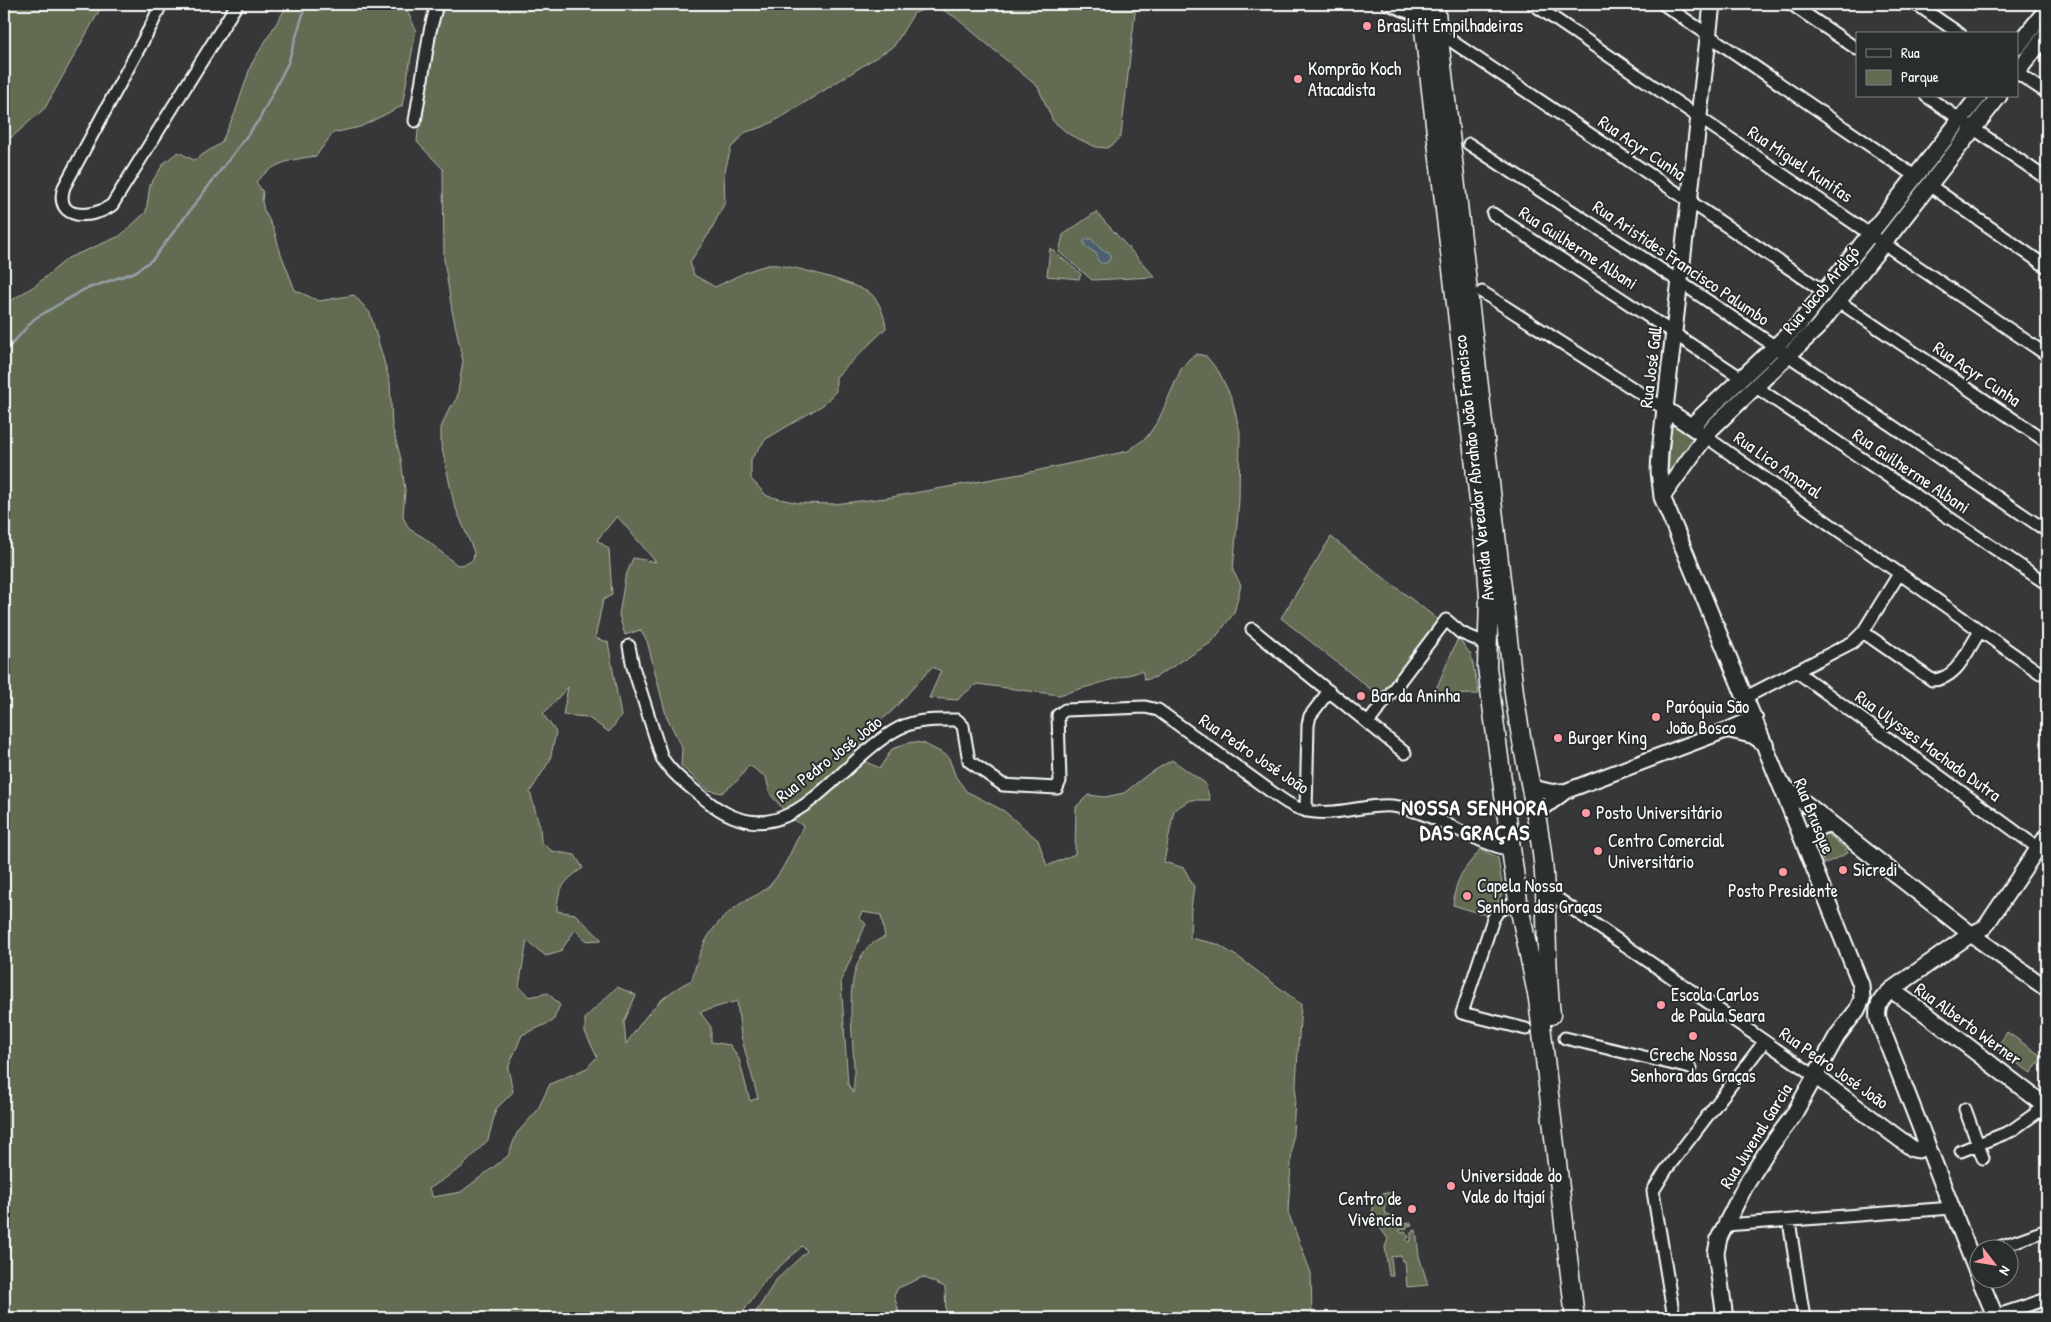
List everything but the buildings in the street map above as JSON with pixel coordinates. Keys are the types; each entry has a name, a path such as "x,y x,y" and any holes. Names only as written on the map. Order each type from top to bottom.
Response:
{"main road":[{"name":"Avenida Vereador Abrahão João Francisco","path":"1435,4 1518,722 1537,818 1546,894 1549,996 1586,1318"},
{"name":"Rua José Gall","path":"1712,4 1659,471 1662,497 1755,718"},
{"name":"Avenida Vereador Abrahão João Francisco","path":"1422,7 1487,569 1489,597 1486,648 1487,667 1518,901 1538,999 1575,1318"},
{"path":"2018,46 2047,9"},
{"path":"2018,71 2047,34"},
{"name":"Rua Jacob Ardigó","path":"1691,426 1789,356 1812,334 1832,297 1871,234 1977,98"},
{"name":"Rua Jacob Ardigó","path":"1662,497 1705,436 1776,347 1832,297 1884,243 1997,98"},
{"name":"Rua Lico Amaral","path":"1665,409 1705,436"},
{"path":"1486,648 1512,664"},
{"name":"Rua Brusque","path":"1755,718 1794,822 1808,848 1861,985"},
{"path":"1780,784 1971,934 2047,988"},
{"path":"1794,822 1800,825 1807,824 1812,815 1810,808"},
{"path":"1805,844 1812,831 1821,826 1831,824"},
{"path":"1518,901 1533,907 1539,904 1546,894"},
{"path":"1968,1241 1952,1208 1927,1146 1878,1020 1876,1010 1880,1000 1891,990 1971,934"},
{"name":"Rua Juvenal Garcia","path":"1725,1318 1716,1253 1719,1238 1744,1188 1767,1151 1793,1116 1837,1036 1857,1010 1862,998 1861,985"},
{"name":"Rua Alberto Werner","path":"1891,990 1926,1014 2046,1106"},
{"name":"Rua Pedro José João","path":"1815,1076 1914,1149 1918,1150 1927,1146"},
{"path":"1984,1290 1995,1317"}],"street":[{"path":"161,4 64,187 61,197 64,207 78,214 96,214 112,205 237,4"},
{"path":"415,122 430,31 437,4"},
{"path":"1388,4 1422,7"},
{"name":"Rua Miguel Kunifas","path":"1533,4 2047,354"},
{"path":"1663,4 1916,177"},
{"path":"1791,4 1856,48"},
{"path":"1916,4 1957,32"},
{"name":"Rua Acyr Cunha","path":"1438,32 2047,442"},
{"path":"2018,73 2047,93"},
{"path":"1929,98 2047,179"},
{"name":"Rua Aristides Francisco Palumbo","path":"1469,144 1680,282 2047,531"},
{"path":"1929,186 2047,267"},
{"name":"Rua Guilherme Albani","path":"1494,214 1674,332 2047,584"},
{"name":"Rua Lico Amaral","path":"1482,292 1665,409"},
{"name":"Rua Lico Amaral","path":"1705,436 2040,672 2047,672"},
{"path":"1746,697 1853,642 1862,632 1899,574"},
{"path":"1368,723 1446,620 1461,634 1478,640 1486,648"},
{"path":"1252,629 1405,753"},
{"path":"1862,632 1932,680 1942,680 1951,674 1977,636"},
{"name":"Rua Pedro José João","path":"628,646 662,758 669,768 718,810 734,818 761,822 776,821 788,816 806,804 878,742 894,731 920,720 960,721 963,726 969,761 1002,785 1057,788 1060,781 1058,715 1060,712 1065,710 1145,706 1158,710 1296,808 1318,812 1392,806 1415,811 1490,844 1511,850"},
{"name":"Rua Ulysses Machado Dutra","path":"1796,672 2038,848"},
{"path":"1306,811 1308,725 1310,716 1329,691"},
{"path":"1537,818 1542,809 1566,791 1755,718"},
{"path":"1727,730 1752,736 1766,745"},
{"path":"1530,787 1552,792 1566,791"},
{"path":"1971,934 1985,927 2047,835"},
{"name":"Rua Pedro José João","path":"1546,894 1558,899 1815,1076"},
{"path":"1518,901 1498,912 1493,919 1462,1013 1526,1029"},
{"path":"1565,1038 1690,1068"},
{"path":"1674,1318 1653,1190 1666,1170 1764,1042"},
{"path":"1961,1151 2017,1128 2046,1106"},
{"path":"1965,1109 1983,1158"},
{"path":"1726,1225 1952,1208"},
{"path":"1789,1221 1804,1318"},
{"path":"2018,1240 2047,1230"},
{"path":"1995,1317 2047,1299"}],"green space":[{"path":"4,4 103,4 45,108 4,144"},
{"path":"288,4 401,4 405,6 416,30 402,106 360,127 333,133 316,156 276,166 256,182 263,192 264,210 274,230 295,290 319,301 354,295 370,313 390,382 392,426 401,459 405,490 403,517 409,529 423,537 457,565 466,564 473,560 474,552 454,504 441,444 441,428 448,411 457,398 463,361 444,260 443,169 417,142 425,53 439,4 1136,4 1121,136 1107,148 1096,147 1070,135 1053,121 1038,87 955,17 936,6 914,13 894,46 782,117 763,127 746,132 731,148 724,175 725,202 710,232 690,262 694,275 715,287 754,269 776,265 804,270 852,285 871,294 879,305 886,328 836,377 836,391 823,405 766,439 751,459 751,479 767,496 798,503 834,504 886,498 1026,473 1128,451 1147,437 1159,419 1181,369 1189,359 1197,354 1206,356 1219,372 1232,399 1240,432 1239,500 1233,571 1241,585 1234,613 1212,642 1156,677 1145,680 1142,671 1059,695 977,684 958,700 929,698 941,671 932,667 893,710 876,725 860,750 868,763 880,768 892,749 912,742 923,743 948,756 956,777 966,791 1004,811 1038,840 1047,866 1075,854 1076,807 1088,795 1105,797 1124,793 1147,775 1172,760 1205,783 1210,800 1190,800 1174,810 1164,862 1184,868 1194,887 1190,938 1217,944 1241,959 1301,1004 1288,1212 1311,1273 1312,1318 946,1318 945,1287 923,1277 898,1288 894,1296 901,1318 757,1318 756,1312 776,1280 807,1251 802,1246 766,1279 739,1318 4,1318 4,305 36,285 68,258 120,236 146,212 150,185 164,163 178,152 194,160 221,143 235,113 251,65","holes":["617,516 656,562 633,558 625,578 619,615 625,635 640,630 647,641 666,715 682,748 681,766 708,790 722,793 738,780 749,765 766,777 770,794 791,818 803,826 788,858 769,886 740,904 712,930 698,957 692,980 662,999 626,1044 624,1022 636,995 617,987 585,1018 585,1032 597,1057 587,1068 550,1084 537,1111 517,1133 508,1156 461,1192 433,1197 429,1189 462,1167 488,1140 496,1109 513,1092 508,1068 522,1035 553,1021 560,1005 548,993 529,997 519,986 527,941 546,956 560,952 575,930 587,941 602,940 575,914 557,911 557,903 563,886 583,868 575,855 552,851 541,842 540,827 530,792 550,760 556,732 543,714 568,687 563,715 587,717 609,732 621,716 608,642 595,638 603,600 612,595 609,549 597,540","862,912 881,915 885,937 868,947 858,963 853,983 851,1006 853,1093 848,1084 841,981 866,924 859,918","737,1001 741,1036 758,1098 750,1101 739,1059 730,1045 711,1042 711,1027 700,1012"]},
{"path":"1096,212 1155,277 1092,280 1059,252 1063,235"},
{"path":"1050,248 1081,274 1079,279 1047,276"},
{"path":"1673,423 1698,437 1668,477 1671,426"},
{"path":"1331,537 1440,621 1383,699 1281,618"},
{"path":"1458,638 1471,655 1479,694 1437,695 1436,689"},
{"path":"1826,833 1844,847 1848,853 1824,864 1817,843 1820,836"},
{"path":"1481,849 1498,858 1503,891 1492,917 1453,905 1456,887 1461,874"},
{"path":"2007,1032 2043,1057 2031,1073 1996,1049"},
{"path":"1392,1192 1392,1204 1385,1206 1384,1212 1388,1215 1393,1215 1394,1225 1411,1223 1412,1225 1407,1226 1407,1228 1399,1230 1402,1233 1405,1231 1409,1237 1406,1240 1409,1242 1411,1240 1411,1232 1416,1230 1419,1256 1428,1285 1407,1287 1405,1261 1402,1261 1401,1256 1391,1257 1393,1276 1389,1276 1385,1247 1388,1239 1373,1218 1372,1201 1377,1195"}],"water":[{"path":"1086,239 1091,239 1102,250 1109,252 1111,256 1108,262 1103,263 1097,259 1097,254 1085,246 1084,242"}],"waterway":[{"path":"4,353 34,319 83,290 135,272 153,259 259,120 288,63 306,4"}],"place":[{"name":"Braslift Empilhadeiras","path":"1367,26"},
{"name":"Komprão Koch Atacadista","path":"1298,79"},
{"name":"Bar da Aninha","path":"1361,696"},
{"name":"Paróquia São João Bosco","path":"1656,717"},
{"name":"Burger King","path":"1558,738"},
{"name":"Posto Universitário","path":"1586,813"},
{"name":"Centro Comercial Universitário","path":"1598,851"},
{"name":"Sicredi","path":"1843,870"},
{"name":"Posto Presidente","path":"1783,872"},
{"name":"Capela Nossa Senhora das Graças","path":"1467,896"},
{"name":"Escola Carlos de Paula Seara","path":"1661,1005"},
{"name":"Creche Nossa Senhora das Graças","path":"1693,1036"},
{"name":"Universidade do Vale do Itajaí","path":"1451,1186"},
{"name":"Centro de Vivência","path":"1412,1209"}],"district":[{"name":"NOSSA SENHORA DAS GRAÇAS","path":"1475,820"}]}
